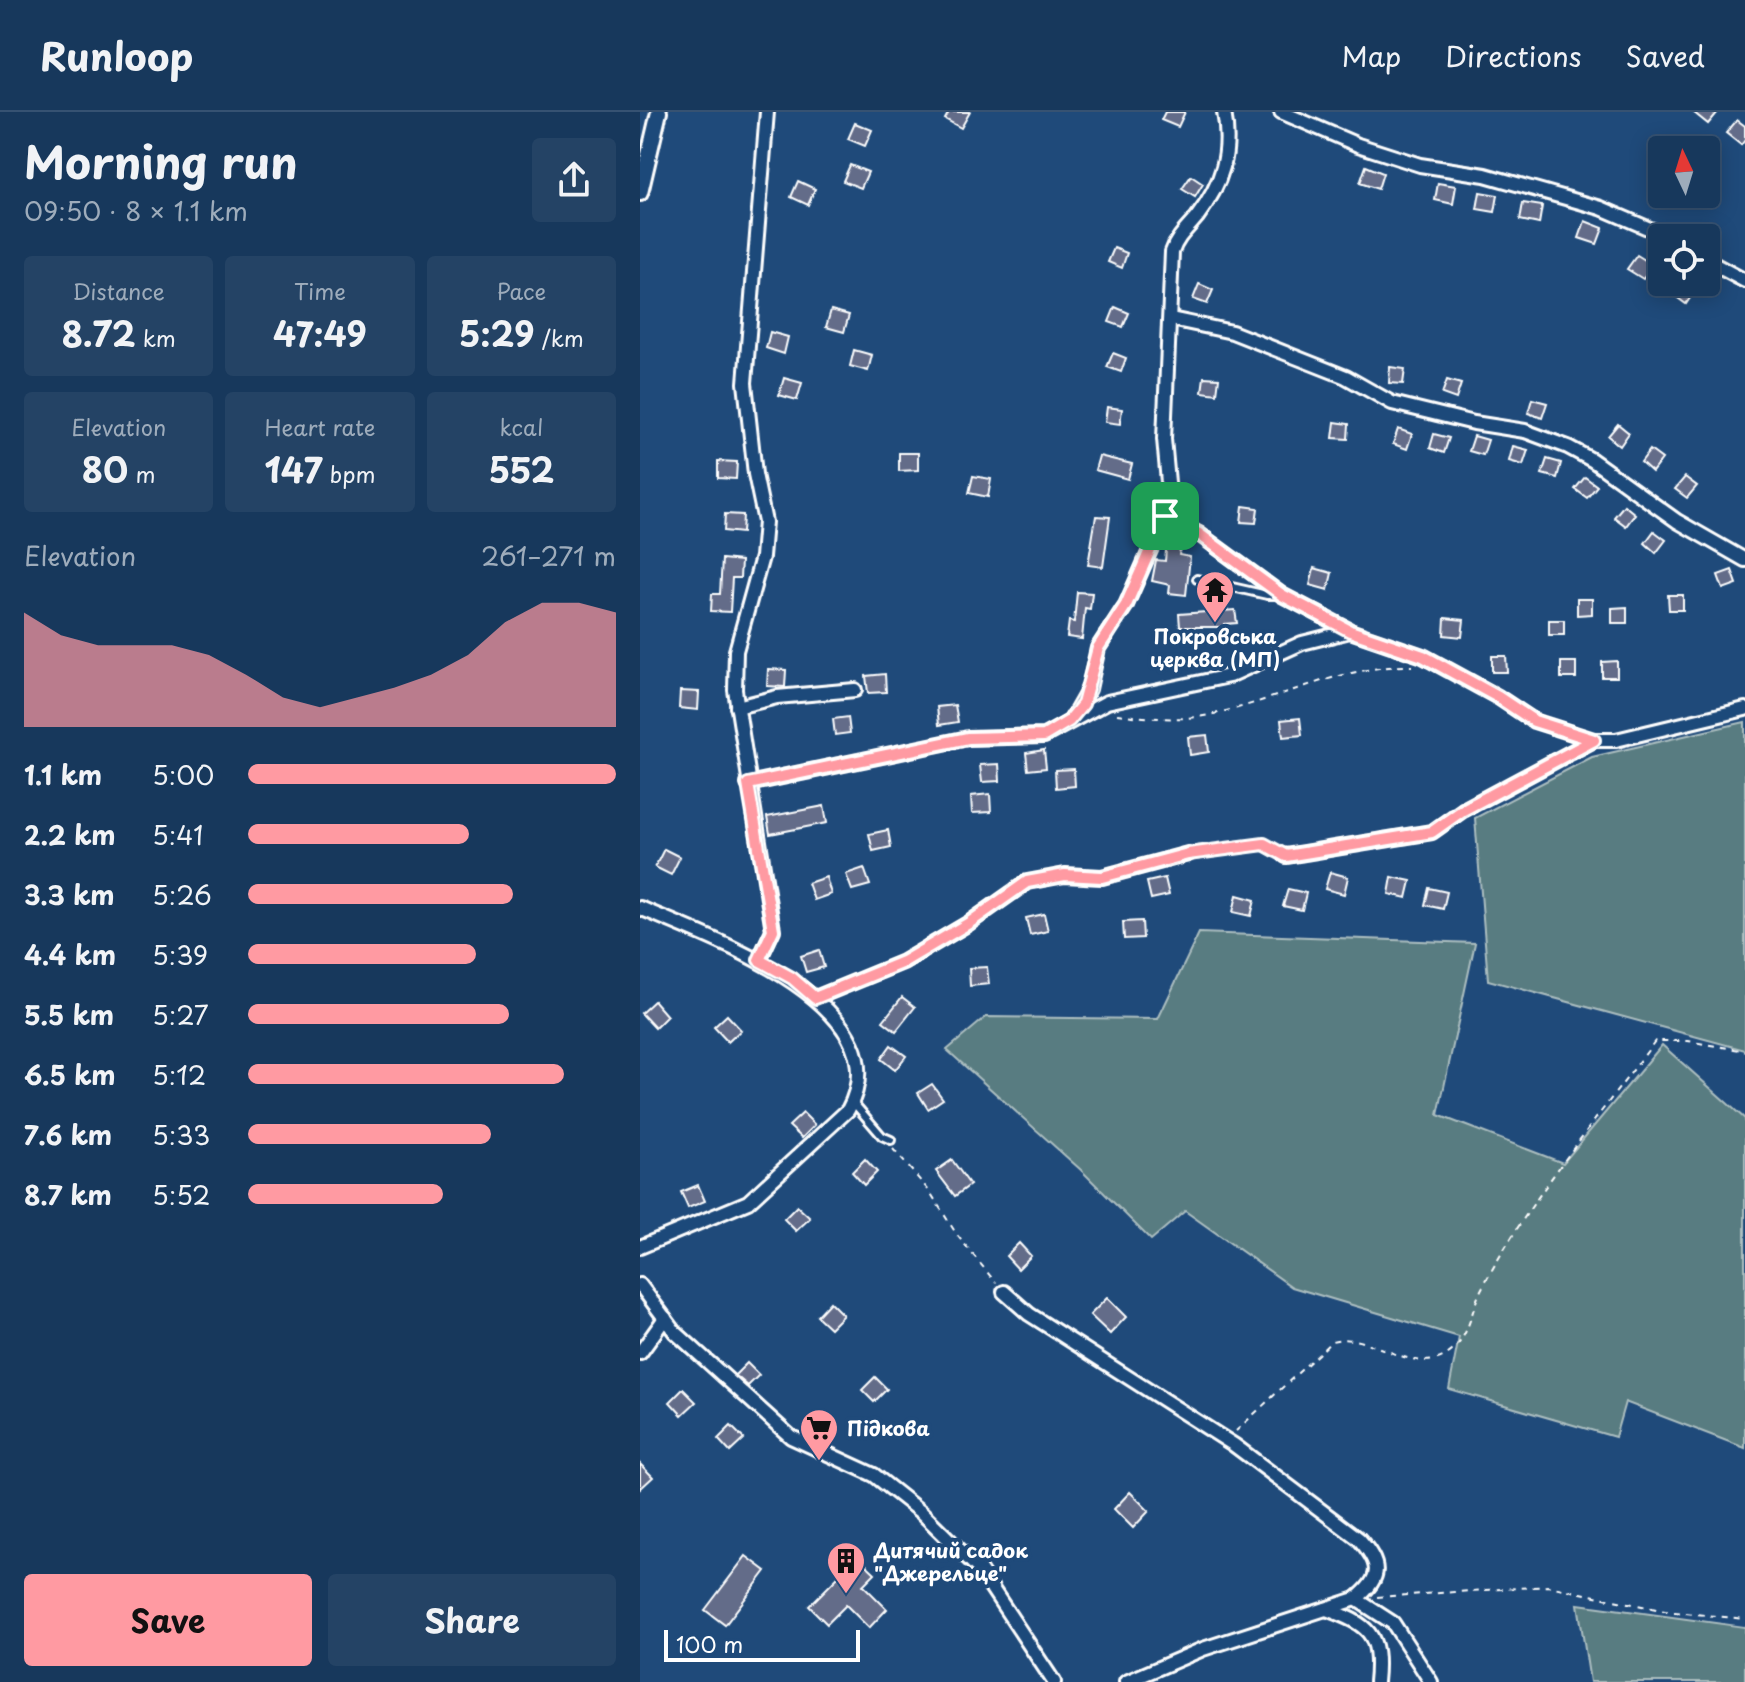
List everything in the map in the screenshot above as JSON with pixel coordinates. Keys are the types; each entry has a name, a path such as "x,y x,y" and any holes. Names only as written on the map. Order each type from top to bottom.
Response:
{"street":[{"path":"640,193 659,112"},
{"path":"759,960 773,930 737,707 736,651 762,557 765,522 755,474 745,383 767,112"},
{"path":"1069,721 1083,704 1098,648 1126,605 1165,516 1169,493 1164,439 1171,262 1176,240 1209,201 1227,164 1224,112"},
{"path":"1281,112 1420,165 1485,175 1601,208 1648,228"},
{"path":"1720,268 1745,281"},
{"path":"1171,319 1232,332 1346,377 1392,403 1525,431 1568,447 1592,460 1677,521 1745,560"},
{"path":"1165,516 1199,534 1282,595 1350,631 1423,656 1498,697 1534,721 1594,740 1616,740 1745,709"},
{"path":"748,784 968,738 1044,736 1107,702 1229,676 1302,643 1350,631"},
{"path":"737,707 777,697 855,690"},
{"path":"1286,856 1432,832 1463,810 1594,740"},
{"path":"815,998 903,962 969,923 1027,882 1065,875 1102,877 1188,854"},
{"path":"640,908 759,960 792,978 840,1026 851,1048 858,1091 848,1110 748,1202 640,1247"},
{"path":"640,1285 675,1332 791,1437 874,1475 922,1513 979,1569 1054,1682"},
{"path":"1004,1292 1029,1314 1226,1440 1359,1539 1374,1557 1376,1573 1371,1586 1356,1599 1203,1649 1126,1682"},
{"path":"640,1353 665,1318"},
{"path":"1356,1599 1393,1623 1431,1682"},
{"path":"1326,1609 1361,1622 1375,1638 1376,1682"}],"lane":[{"path":"1197,579 1267,595 1282,595"},
{"path":"852,1101 882,1136 891,1140"}],"path":[{"path":"1111,713 1154,719 1207,715 1329,677 1385,666 1414,666"},
{"path":"1188,854 1264,844 1286,856"},
{"path":"1226,1440 1332,1341 1348,1336 1414,1361 1448,1354 1466,1331 1480,1291 1550,1183 1655,1041 1688,1041 1745,1051"},
{"path":"891,1140 893,1150 930,1192 957,1235 1004,1292"},
{"path":"1356,1599 1549,1586 1665,1611 1745,1619"}],"green space":[{"path":"1745,722 1745,1050 1488,980 1475,818 1592,757"},
{"path":"1199,933 1475,943 1438,1115 1563,1163 1662,1045 1745,1119 1745,1448 1625,1402 1615,1437 1449,1389 1459,1337 1292,1287 1185,1211 1151,1240 1081,1170 947,1050 986,1017 1158,1019"},
{"path":"1578,1604 1745,1627 1745,1682 1590,1682"}],"building":[{"path":"949,112 970,112 961,128 945,119"},
{"path":"1165,112 1185,112 1178,127 1161,120"},
{"path":"1693,112 1718,112 1708,124"},
{"path":"1737,120 1745,126 1745,140 1741,145 1726,133"},
{"path":"855,123 872,130 865,146 848,139"},
{"path":"850,165 868,172 861,188 843,181"},
{"path":"1366,166 1383,173 1378,189 1360,183"},
{"path":"1191,176 1203,184 1195,197 1182,189"},
{"path":"798,181 815,189 808,205 791,197"},
{"path":"1438,183 1456,186 1453,204 1435,200"},
{"path":"1480,192 1498,195 1495,212 1477,209"},
{"path":"1523,203 1542,206 1539,224 1520,220"},
{"path":"1585,221 1603,228 1597,244 1579,238"},
{"path":"1114,248 1127,253 1122,268 1108,262"},
{"path":"1637,255 1648,262 1648,272 1643,279 1627,269"},
{"path":"1199,284 1213,290 1207,304 1193,299"},
{"path":"1675,296 1691,296 1686,304"},
{"path":"1115,307 1129,313 1123,327 1109,322"},
{"path":"831,310 849,315 844,332 826,327"},
{"path":"770,332 788,337 784,354 766,348"},
{"path":"854,350 872,355 868,371 850,366"},
{"path":"1113,353 1126,358 1121,372 1107,367"},
{"path":"1390,367 1405,369 1403,384 1389,383"},
{"path":"1204,377 1219,378 1217,394 1202,392"},
{"path":"784,378 802,383 797,400 779,395"},
{"path":"1447,380 1461,384 1456,399 1442,394"},
{"path":"1532,399 1547,403 1542,418 1528,413"},
{"path":"1107,407 1122,409 1120,424 1105,422"},
{"path":"1335,422 1349,424 1348,439 1333,438"},
{"path":"1618,424 1629,433 1620,446 1608,436"},
{"path":"1398,429 1412,434 1407,449 1393,444"},
{"path":"1434,434 1449,438 1444,453 1430,448"},
{"path":"1474,436 1488,440 1483,455 1469,451"},
{"path":"1513,446 1528,450 1523,465 1509,461"},
{"path":"1650,450 1662,459 1652,472 1641,462"},
{"path":"899,453 918,453 918,470 899,471"},
{"path":"1099,456 1132,464 1128,479 1095,470"},
{"path":"1547,459 1561,463 1557,478 1542,474"},
{"path":"718,461 737,462 736,479 718,478"},
{"path":"973,476 991,479 988,497 969,493"},
{"path":"1585,477 1597,486 1587,498 1575,489"},
{"path":"1685,477 1697,486 1687,498 1675,489"},
{"path":"1624,505 1635,514 1626,526 1614,517"},
{"path":"1243,506 1258,508 1256,523 1241,522"},
{"path":"725,514 743,515 742,533 724,531"},
{"path":"1096,516 1110,517 1103,567 1088,565"},
{"path":"1654,531 1666,540 1656,553 1645,543"},
{"path":"1167,540 1181,542 1179,555 1190,557 1186,595 1169,593 1170,585 1152,581 1156,560 1165,561"},
{"path":"722,559 741,561 740,578 732,578 730,612 711,611 712,594 720,594"},
{"path":"1314,568 1332,573 1328,590 1310,585"},
{"path":"1732,570 1737,584 1723,589 1718,575"},
{"path":"1077,592 1092,593 1090,609 1085,608 1082,639 1067,637 1069,621 1074,622"},
{"path":"1668,595 1683,595 1683,610 1669,610"},
{"path":"1577,599 1592,599 1592,614 1577,615"},
{"path":"1627,607 1627,623 1612,623 1612,608"},
{"path":"1235,610 1237,623 1225,624 1225,627 1180,627 1179,614"},
{"path":"1445,618 1464,620 1462,637 1444,635"},
{"path":"1549,620 1564,620 1564,635 1549,635"},
{"path":"1176,655 1178,666 1167,668 1165,657"},
{"path":"1492,656 1506,656 1507,672 1492,672"},
{"path":"1617,661 1617,677 1602,677 1602,662"},
{"path":"1561,662 1576,662 1576,678 1561,678"},
{"path":"768,669 786,670 785,687 767,686"},
{"path":"885,674 886,692 868,693 866,676"},
{"path":"680,691 699,692 698,710 679,708"},
{"path":"955,705 958,722 939,725 937,707"},
{"path":"848,717 850,733 835,735 833,719"},
{"path":"1300,718 1302,735 1283,737 1281,720"},
{"path":"1207,735 1209,752 1190,755 1188,737"},
{"path":"1044,750 1046,768 1028,770 1026,753"},
{"path":"999,764 1000,781 982,782 980,765"},
{"path":"1074,769 1075,786 1056,788 1055,770"},
{"path":"990,794 991,812 972,813 971,796"},
{"path":"824,806 827,823 770,834 767,817"},
{"path":"888,830 891,847 873,851 869,834"},
{"path":"664,849 680,857 671,875 655,867"},
{"path":"864,868 870,885 852,890 846,874"},
{"path":"1330,872 1348,877 1344,894 1325,889"},
{"path":"826,877 831,894 814,900 808,883"},
{"path":"1392,877 1411,881 1407,898 1389,894"},
{"path":"1165,878 1169,895 1151,899 1147,882"},
{"path":"1429,888 1447,892 1443,909 1425,905"},
{"path":"1288,889 1306,893 1302,910 1283,906"},
{"path":"1237,895 1255,900 1251,916 1233,912"},
{"path":"1044,914 1048,931 1030,935 1026,918"},
{"path":"1142,921 1143,938 1124,939 1123,922"},
{"path":"819,950 824,967 806,972 801,956"},
{"path":"987,967 989,984 970,986 969,968"},
{"path":"902,997 915,1007 896,1031 883,1021"},
{"path":"654,1001 667,1016 655,1028 641,1013"},
{"path":"727,1015 741,1030 728,1042 714,1027"},
{"path":"891,1045 906,1056 895,1070 881,1059"},
{"path":"932,1084 943,1099 928,1109 918,1093"},
{"path":"803,1113 815,1125 802,1138 789,1126"},
{"path":"865,1159 877,1172 864,1185 852,1172"},
{"path":"952,1160 970,1185 955,1196 936,1171"},
{"path":"698,1185 705,1201 688,1208 681,1192"},
{"path":"797,1206 810,1218 796,1231 784,1219"},
{"path":"1019,1243 1031,1256 1018,1269 1006,1256"},
{"path":"1107,1298 1126,1317 1110,1334 1090,1315"},
{"path":"830,1302 843,1315 830,1328 817,1316"},
{"path":"747,1363 759,1375 748,1386 735,1375"},
{"path":"875,1377 887,1389 874,1402 862,1390"},
{"path":"683,1389 696,1402 682,1415 670,1402"},
{"path":"731,1426 744,1439 730,1452 718,1439"},
{"path":"640,1464 653,1477 640,1489"},
{"path":"1130,1492 1149,1511 1133,1528 1114,1509"},
{"path":"746,1556 766,1571 725,1625 705,1610"},
{"name":"Дитячий садок \"Джерельце\"","path":"858,1557 875,1573 863,1585 887,1609 869,1628 846,1605 827,1624 809,1606"}],"place":[{"name":"Покровська церква (МП)","path":"1215,624"},
{"name":"Підкова","path":"819,1462"},
{"name":"Дитячий садок \"Джерельце\"","path":"846,1595"}],"route":[{"path":"1165,516 1199,534 1282,595 1350,631 1423,656 1498,697 1534,721 1594,740 1463,810 1432,832 1286,856 1264,844 1188,854 1102,877 1065,875 1027,882 1001,903 903,962 815,998 792,978 759,960 773,930 748,784 968,738 1044,736 1069,721 1083,704 1098,648 1126,605 1165,516"}]}
